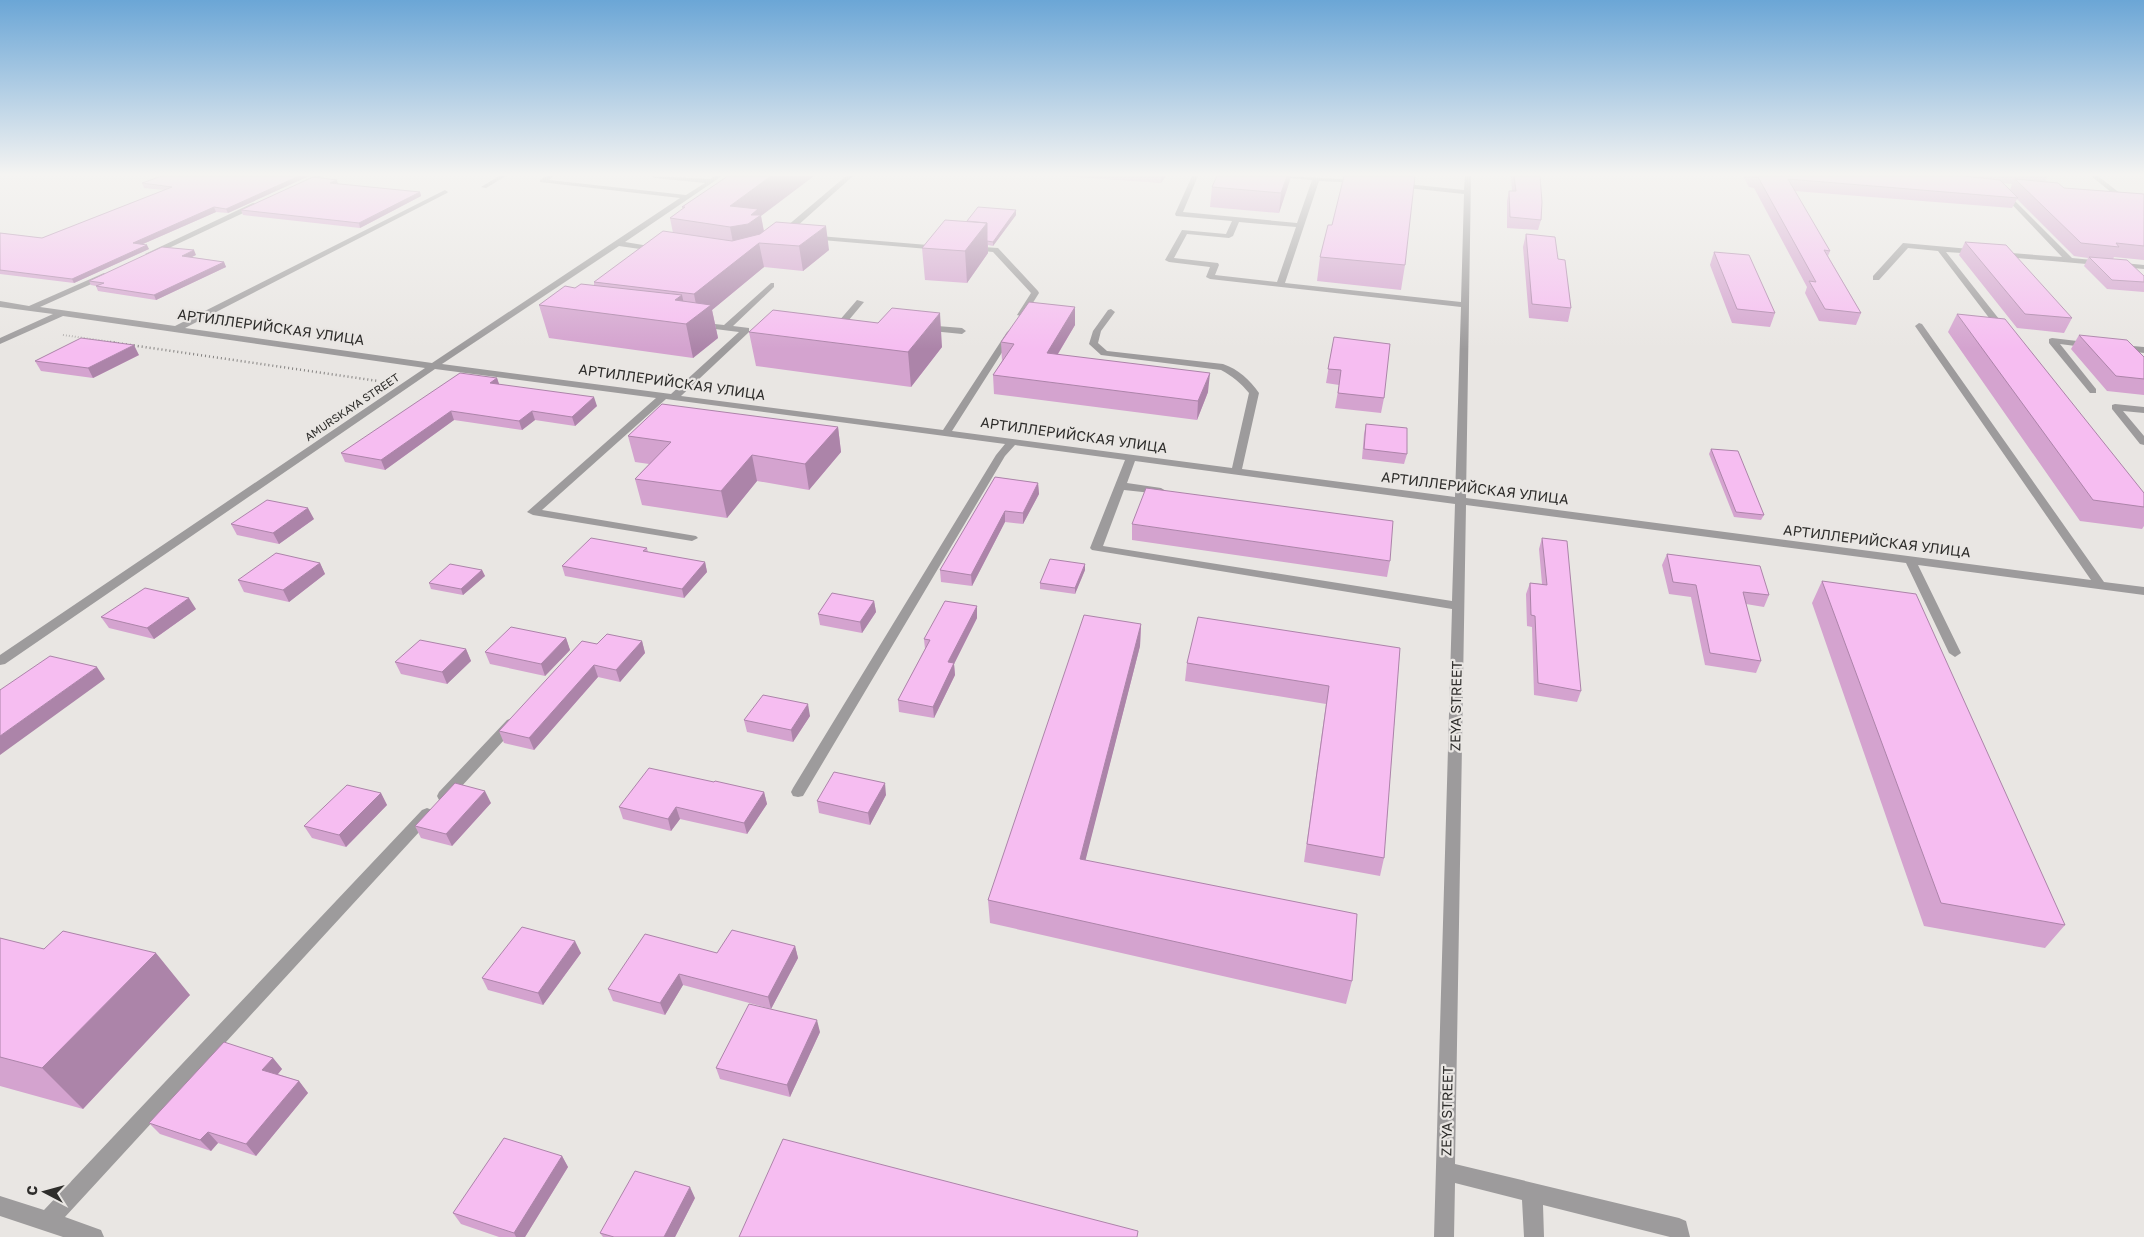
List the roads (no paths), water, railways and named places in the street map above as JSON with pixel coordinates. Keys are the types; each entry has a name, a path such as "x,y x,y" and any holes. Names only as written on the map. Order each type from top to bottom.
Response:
{"street":[{"path":"140,258 192,234"},
{"path":"176,329 363,234"},
{"name":"AMURSKAYA STREET","path":"0,661 632,234"},
{"path":"786,234 782,237 792,236"},
{"path":"1184,234 1169,260 1215,265 1210,277 1465,305"},
{"path":"1204,234 1229,236 1230,234"},
{"path":"1280,285 1297,234"},
{"name":"ZEYA STREET","path":"1444,1237 1467,234"},
{"path":"2043,234 2069,260"},
{"path":"802,236 938,248 956,246 995,250 1035,293 946,433"},
{"path":"618,243 663,251"},
{"path":"1876,278 1906,246 2144,267"},
{"path":"1940,249 1996,321"},
{"path":"31,308 114,271"},
{"path":"725,328 771,285"},
{"path":"827,340 860,302"},
{"name":"АРТИЛЛЕРИЙСКАЯ УЛИЦА","path":"0,304 434,366 2144,591"},
{"path":"528,304 546,306"},
{"path":"1111,312 1097,331 1094,344 1104,353 1223,367 1239,374 1248,384 1254,393 1236,473"},
{"path":"0,341 62,313"},
{"path":"687,323 750,331 669,396 532,512 692,538"},
{"path":"1919,326 2100,585"},
{"path":"915,328 962,331"},
{"path":"2094,391 2052,341 2144,350"},
{"path":"2144,410 2115,407 2144,442"},
{"path":"798,792 1001,455 1012,442"},
{"path":"1131,458 1122,486 1096,548 1458,606"},
{"path":"1122,486 1169,492"},
{"path":"1910,560 1955,653"},
{"path":"48,1222 525,709"},
{"path":"1446,1171 1679,1228 1680,1237"},
{"path":"1532,1192 1534,1237"},
{"path":"0,1206 94,1237"}]}
